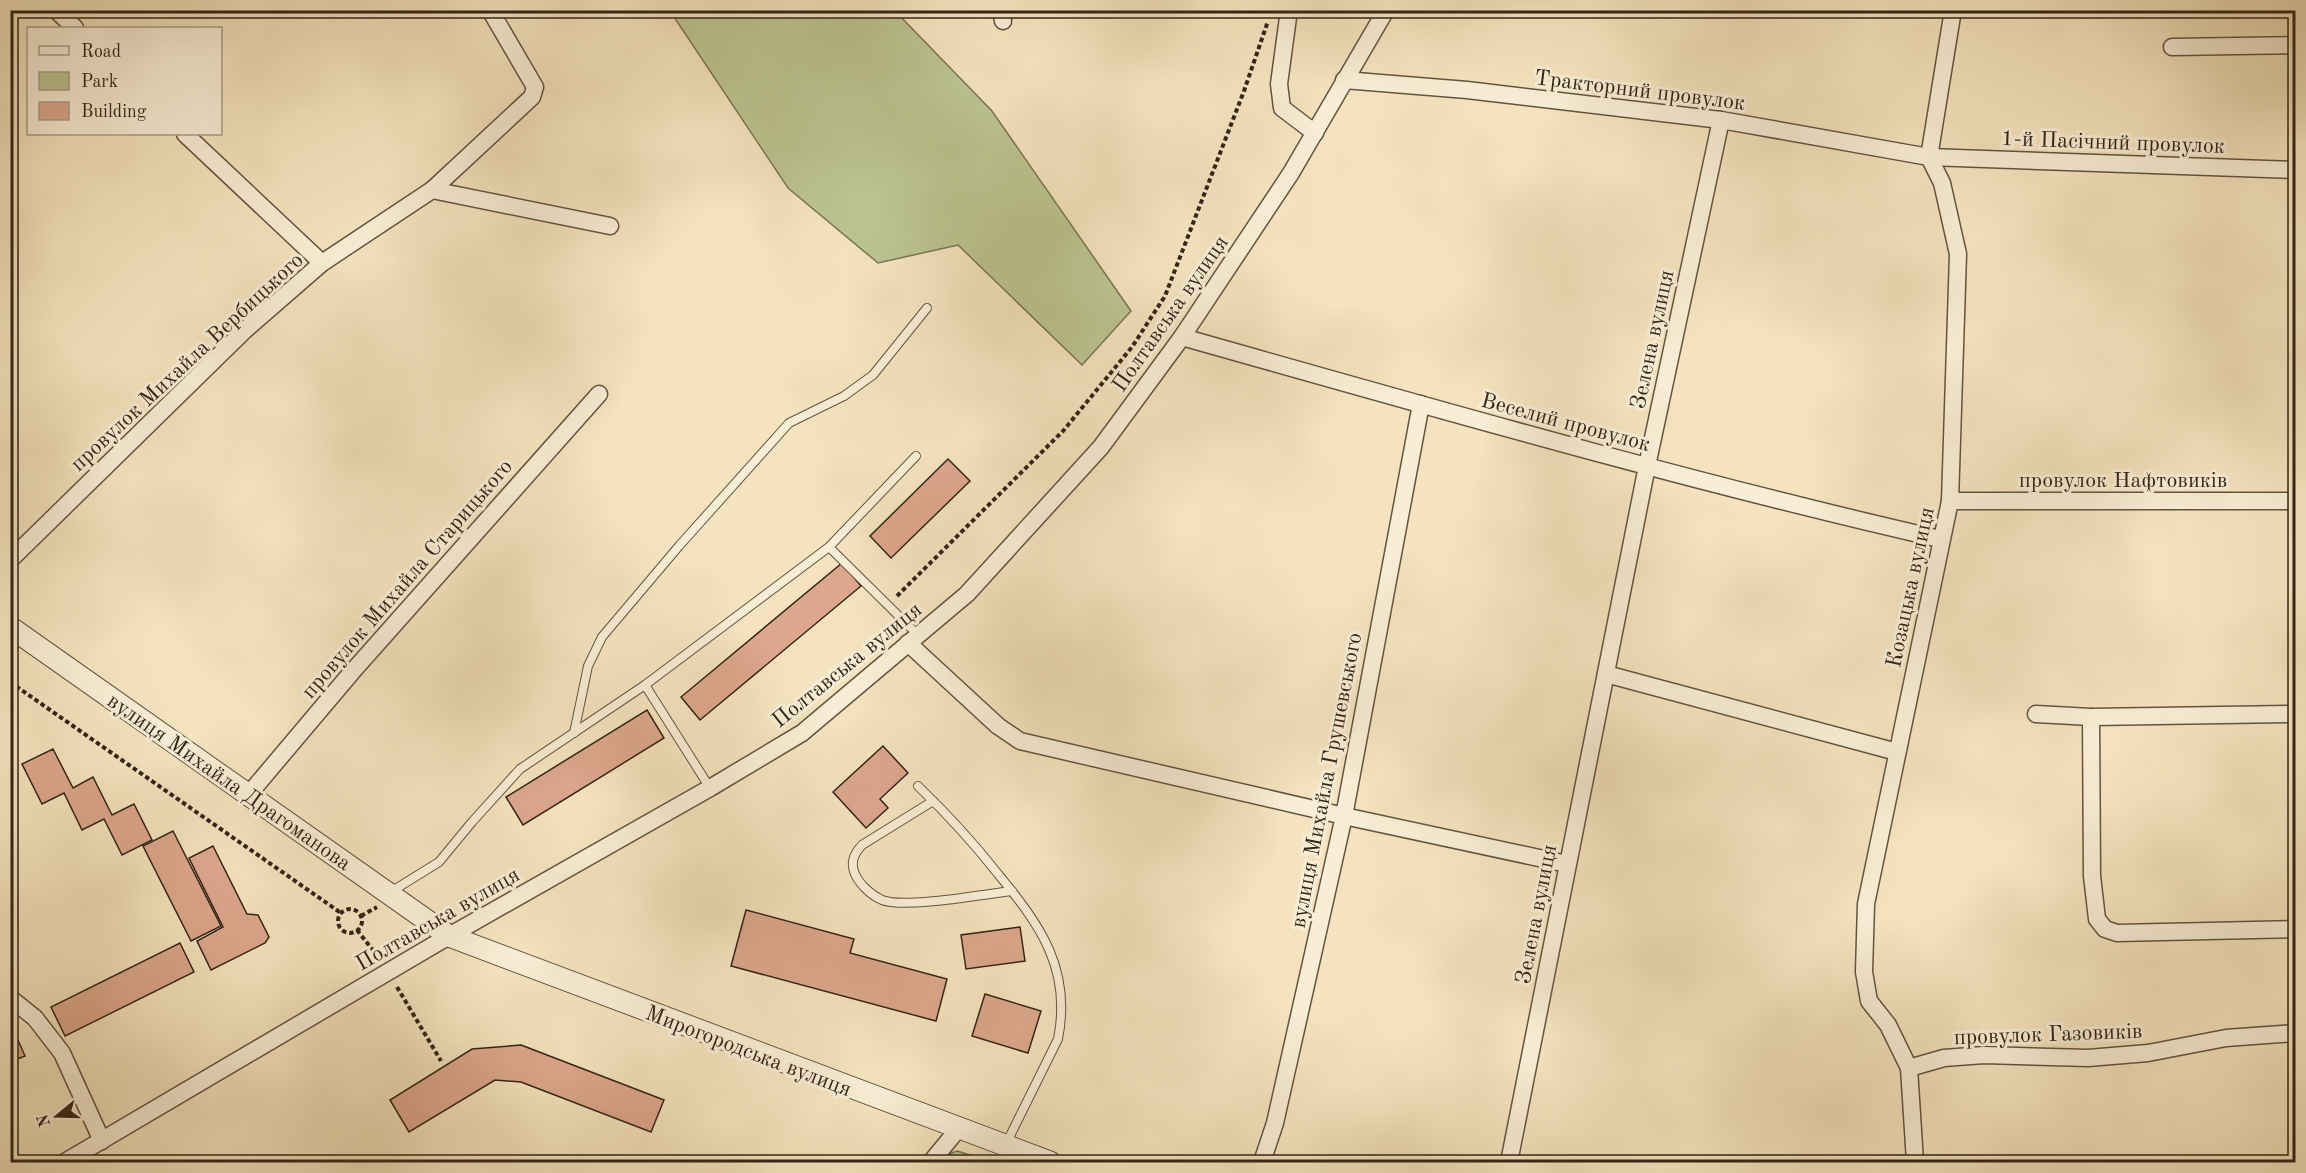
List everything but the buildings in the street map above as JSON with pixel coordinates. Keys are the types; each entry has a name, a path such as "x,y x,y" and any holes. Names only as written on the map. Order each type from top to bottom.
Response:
{"street":[{"path":"56,10 74,27"},
{"name":"провулок Михайла Вербицького","path":"10,560 245,330 322,263 432,190 532,97 535,87 490,10"},
{"path":"1289,10 1279,84 1282,108 1315,133"},
{"name":"Полтавська вулиця","path":"65,1162 387,972 802,733 967,594 1101,447 1182,337 1291,173 1386,10"},
{"path":"1929,157 1953,10"},
{"path":"2172,47 2295,45"},
{"name":"Тракторний провулок","path":"1344,80 1467,90 1721,120 1929,157"},
{"name":"Зелена вулиця","path":"1509,1162 1647,466 1721,120"},
{"path":"186,135 322,263"},
{"name":"1-й Пасічний провулок","path":"1929,157 2295,170"},
{"name":"Козацька вулиця","path":"1915,1162 1909,1068 1888,1025 1869,1001 1863,972 1866,904 1940,539 1950,501 1958,254 1942,183 1929,157"},
{"path":"432,190 610,226"},
{"name":"Веселий провулок","path":"1182,337 1647,466 1814,510 1940,539"},
{"name":"провулок Михайла Старицького","path":"249,794 352,672 599,394"},
{"name":"вулиця Михайла Грушевського","path":"1262,1162 1275,1123 1344,816 1421,405"},
{"name":"провулок Нафтовиків","path":"1950,501 2295,501"},
{"name":"вулиця Михайла Драгоманова","path":"10,627 449,936"},
{"path":"913,639 998,726 1020,741 1344,816 1567,864"},
{"path":"1606,674 1897,752"},
{"path":"2036,714 2091,717 2295,714"},
{"path":"2091,717 2092,876 2097,919 2105,929 2118,933 2295,929"},
{"name":"Мирогородська вулиця","path":"449,936 1050,1162"},
{"path":"10,998 34,1018 62,1053 102,1141"},
{"name":"провулок Газовиків","path":"1909,1068 1944,1058 1984,1055 2100,1057 2148,1053 2226,1038 2295,1033"},
{"path":"931,1162 959,1128"}],"lane":[{"path":"574,733 588,666 602,637 679,546 789,423 844,396 873,375 927,308"},
{"path":"389,894 439,862 520,769 645,685 829,547 916,456"},
{"path":"829,547 888,605 913,639"},
{"path":"645,685 710,788"},
{"path":"918,786 965,832 1034,918 1054,963 1061,993 1061,1024 1058,1039 1005,1145"},
{"path":"933,801 862,845 854,855 853,867 856,877 868,892 883,900 906,903 1012,891"}],"path":[{"path":"888,605 1063,431 1132,347 1160,304 1244,91 1271,10"},
{"path":"10,682 341,913"},
{"path":"348,909 358,911 362,921 357,930 347,932 342,930 337,920 341,913 348,909"},
{"path":"357,930 387,972 441,1061"}],"green space":[{"path":"670,11 895,11 992,111 1131,311 1082,365 958,245 878,263 788,188"},
{"path":"957,1151 993,1162 941,1162 946,1155"}]}
